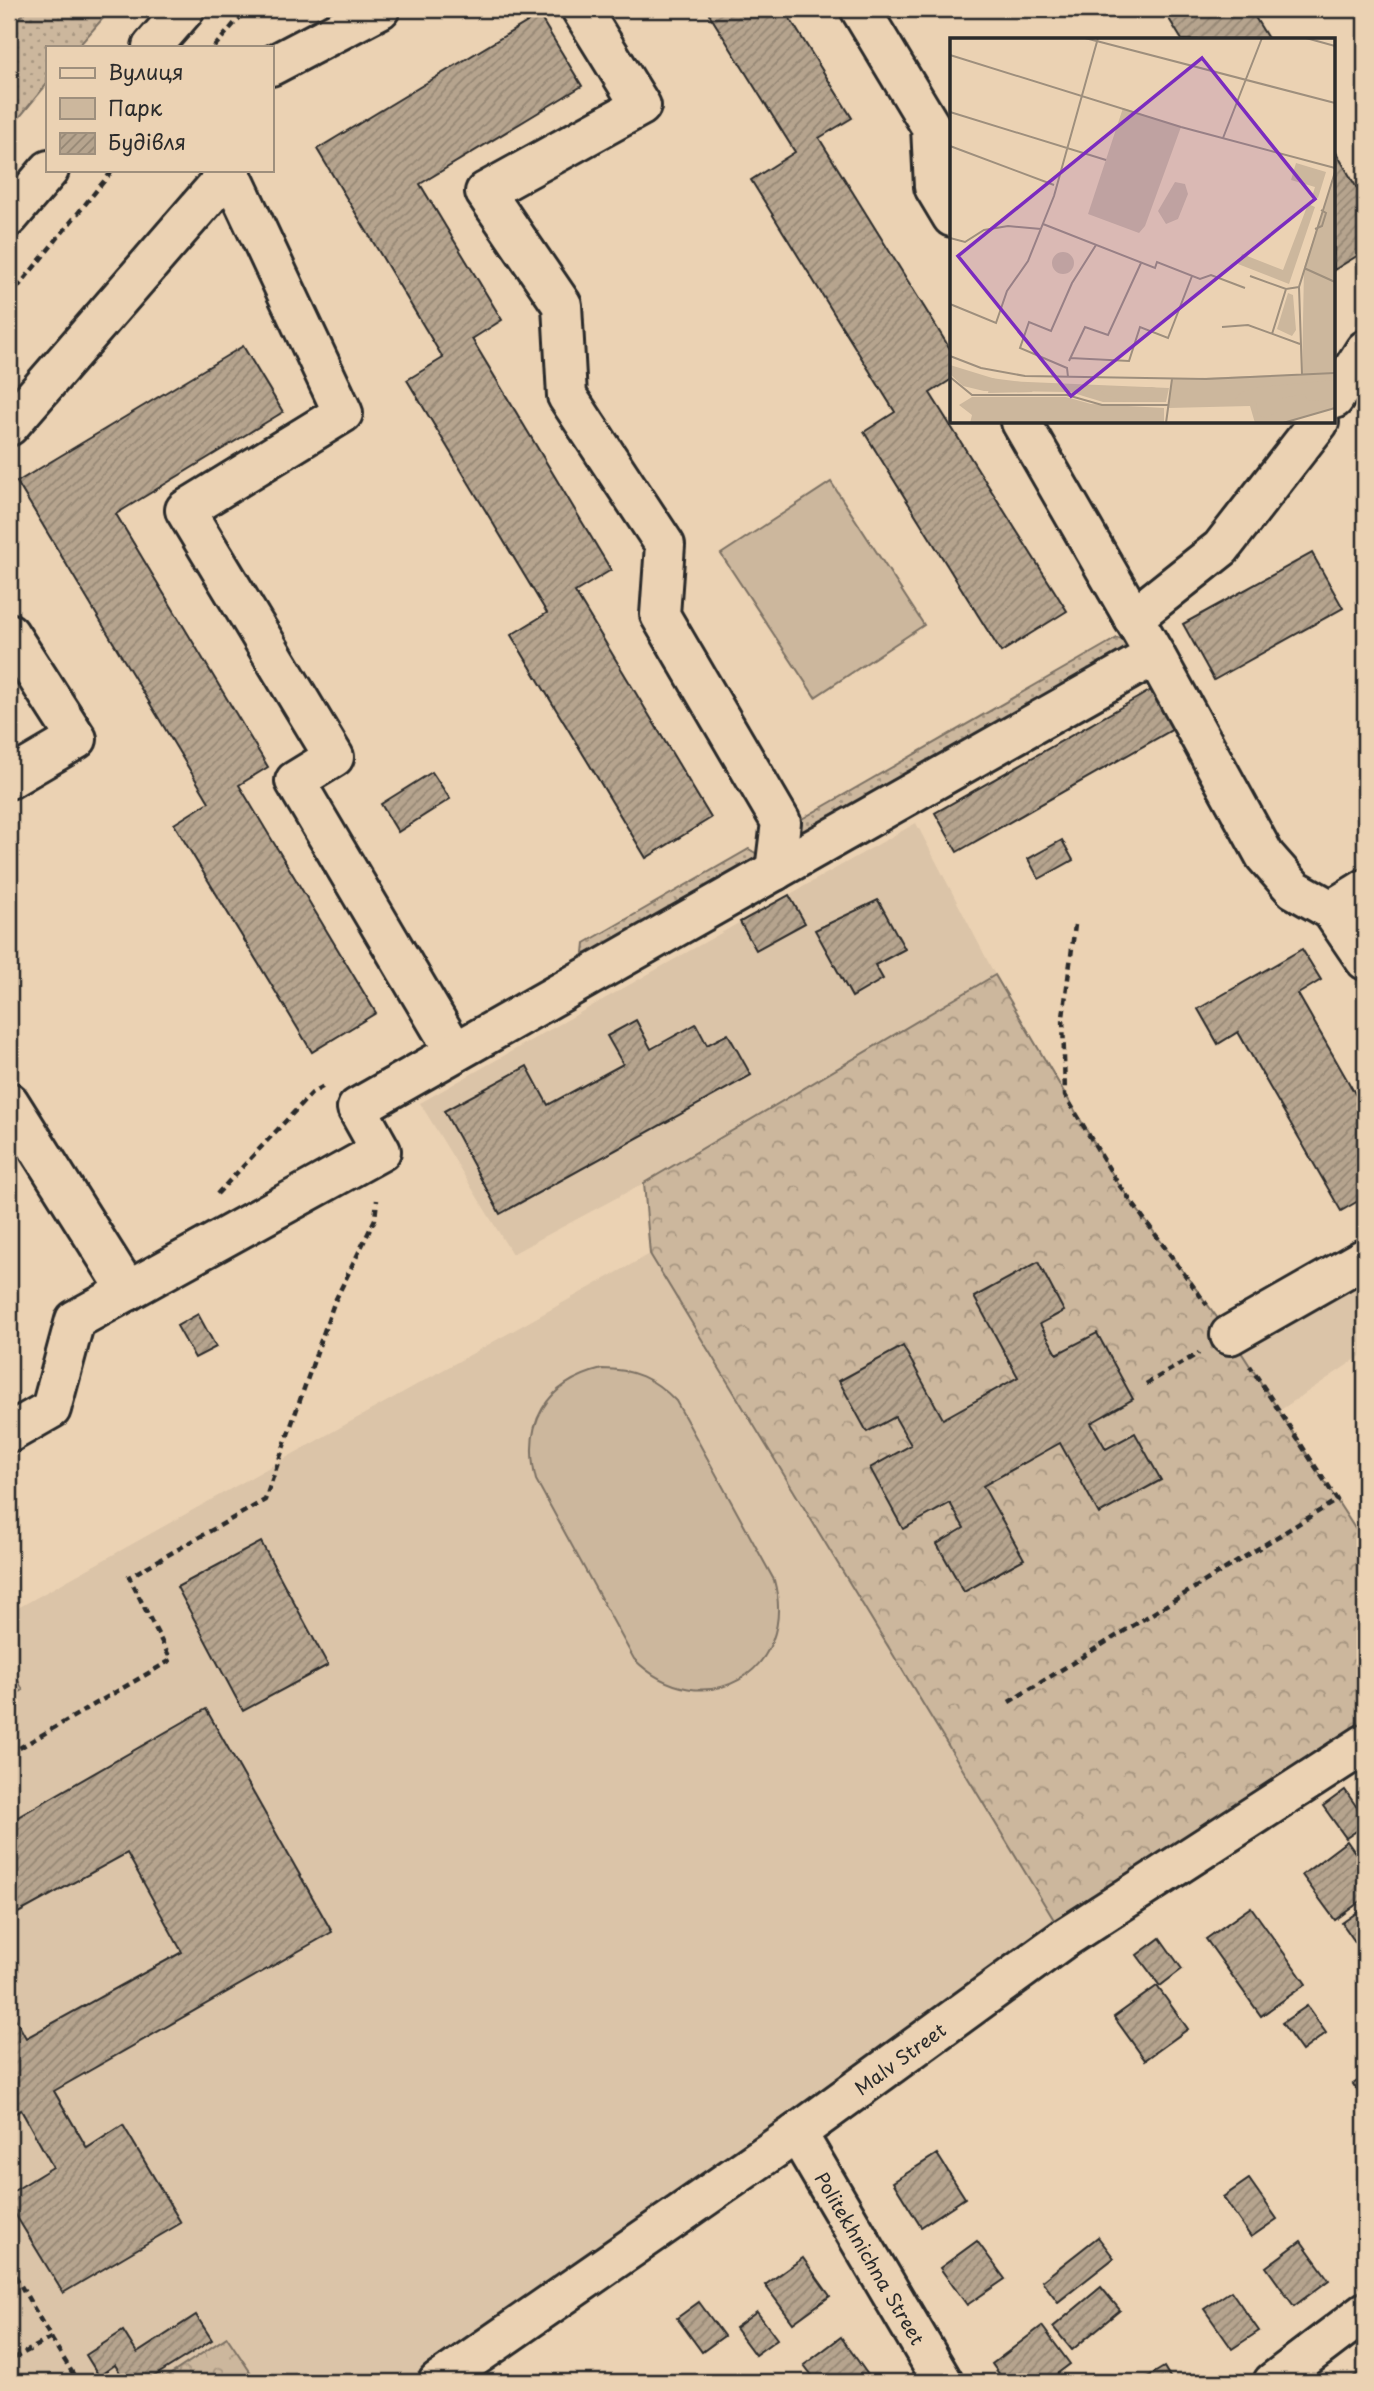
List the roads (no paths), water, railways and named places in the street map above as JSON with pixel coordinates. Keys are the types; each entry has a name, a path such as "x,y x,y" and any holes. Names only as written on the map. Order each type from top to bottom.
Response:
{"street":[{"path":"153,46 185,9"},
{"path":"273,65 380,9"},
{"path":"581,9 640,106 485,192 562,305 566,396 664,545 660,615 781,822 775,871"},
{"path":"860,9 931,127 934,187 950,214"},
{"path":"9,217 47,172"},
{"path":"9,426 229,172"},
{"path":"230,172 343,413 185,510 334,757 295,780 455,1052"},
{"path":"1336,396 1365,350"},
{"path":"1022,424 1155,655 1265,856 1294,889 1331,910 1365,960"},
{"path":"1133,618 1221,548 1317,424"},
{"path":"9,633 77,739 9,779"},
{"path":"9,1433 51,1409 75,1320 381,1151 357,1108 1155,655"},
{"path":"1331,910 1365,889"},
{"path":"9,1102 128,1290"},
{"path":"1230,1335 1365,1258"},
{"name":"Malv Street","path":"438,2382 797,2133 1065,1938 1365,1744"},
{"name":"Politekhnichna Street","path":"797,2133 943,2382"},
{"path":"1273,2382 1365,2312"}]}
